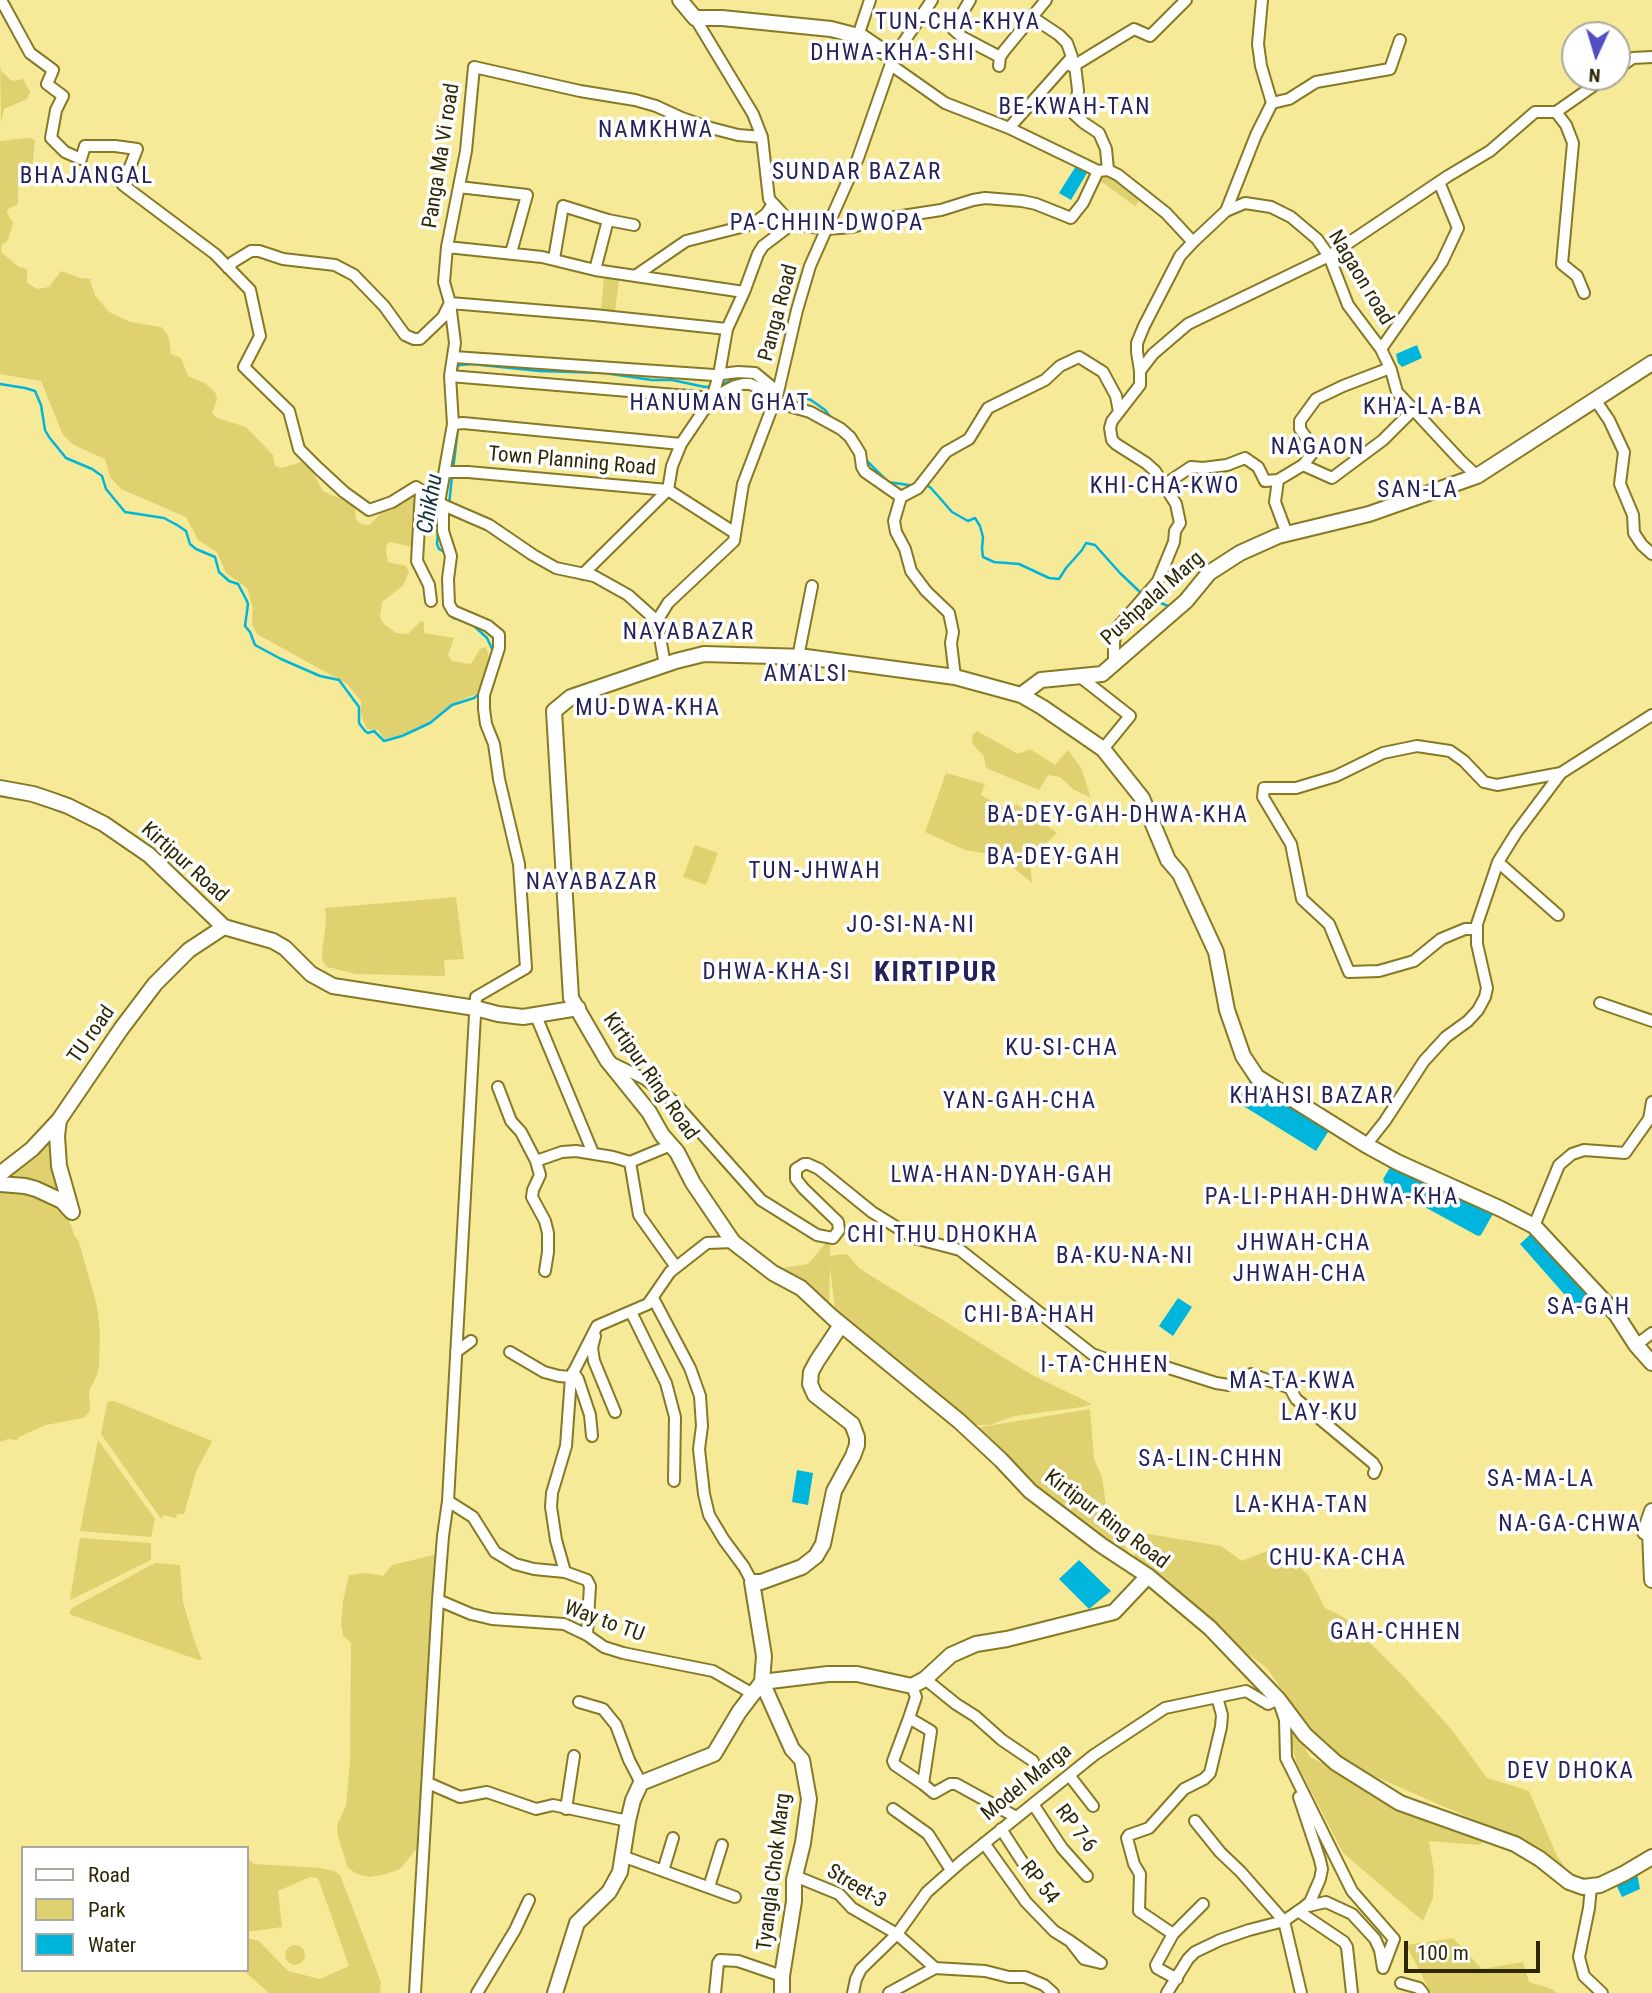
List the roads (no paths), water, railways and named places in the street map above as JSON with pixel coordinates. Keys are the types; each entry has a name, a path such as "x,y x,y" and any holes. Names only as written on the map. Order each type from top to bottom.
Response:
{"street":[{"path":"1,0 30,53 53,70 47,83 62,96 56,110 51,138 65,152 81,159 85,146 137,149 123,185 215,254 250,290 260,336 244,367 289,411 299,449 344,492 369,510 392,502 416,488 441,504 489,525 556,568 594,576 628,595 657,621 665,665"},
{"path":"680,0 695,18 739,89 762,137 769,199 792,224 827,229 919,215 985,198 1036,204 1071,218 1103,170 1106,149 1099,133 1073,112 1077,104 1078,90 1074,61 1065,40 1032,17"},
{"path":"858,36 870,0"},
{"name":"Panga Road","path":"657,621 668,603 734,541 743,484 776,398 802,290 819,244 858,158 892,62 932,0"},
{"path":"970,0 953,29 999,61 1046,0"},
{"path":"1009,128 1074,61 1134,29 1150,36 1186,0"},
{"path":"1116,662 1114,642 1117,628 1158,581 1180,523 1176,505 1155,471 1112,440 1110,429 1119,412 1140,385 1137,344 1152,307 1180,256 1226,211 1256,135 1272,103 1261,66 1258,44 1262,0"},
{"path":"695,18 722,18 831,30 862,37 944,103 1118,176 1166,213 1193,242"},
{"path":"1272,103 1289,99 1316,82 1386,71 1392,65 1400,40"},
{"path":"1631,59 1652,57"},
{"name":"Panga Ma Vi road","path":"475,1007 476,997 526,968 519,864 484,709 484,695 499,648 499,635 488,626 453,611 448,579 451,556 443,531 441,504 453,424 450,376 455,343 450,303 444,282 447,247 469,127 474,67 646,103 711,128 738,135 762,137"},
{"path":"1140,371 1153,354 1188,324 1329,256 1490,151 1535,112 1556,111 1585,91"},
{"path":"1556,111 1566,125 1573,143 1562,264 1577,276 1584,293"},
{"path":"1381,349 1442,262 1458,228 1439,182"},
{"path":"459,187 527,195 511,253"},
{"name":"Nagaon road","path":"1226,211 1245,203 1271,208 1291,218 1317,239 1329,256 1349,305 1381,349 1397,392 1477,476"},
{"path":"635,276 686,241 753,224 766,214 773,204"},
{"path":"554,259 563,206 634,225"},
{"path":"595,270 608,220"},
{"path":"713,394 727,329 758,254 763,246 792,224"},
{"path":"447,247 554,259 595,270 744,292"},
{"path":"229,268 233,262 251,251 292,261 335,265 354,275 384,306 405,335 414,339 420,339 443,317 450,303 727,329"},
{"path":"454,356 719,375 755,373 776,398"},
{"path":"955,677 951,643 953,632 949,613 926,591 911,571 905,549 896,532 894,521 901,497 918,488 946,452 969,439 988,408 1045,380 1059,367 1079,356 1102,372 1115,396 1119,412"},
{"name":"Pushpalal Marg","path":"1021,695 1041,680 1102,674 1186,601 1209,573 1240,553 1287,534 1368,514 1477,476 1652,363"},
{"path":"579,387 580,366"},
{"path":"1164,485 1191,467 1227,465 1245,458 1258,467 1265,481 1278,480 1303,465 1315,450 1300,429 1300,421 1316,400 1343,386 1390,368"},
{"path":"450,376 579,387 713,394 750,384 841,429 860,453 865,472 901,497"},
{"name":"Town Planning Road","path":"445,472 668,490 681,444 713,394"},
{"path":"1596,401 1609,420 1624,452 1620,484 1633,515 1634,533 1652,554"},
{"path":"1303,465 1332,478 1383,440 1414,409"},
{"path":"453,424 463,422 681,444"},
{"path":"1278,480 1275,502 1287,534"},
{"path":"583,574 668,490 735,533"},
{"path":"421,491 417,561 429,584 430,601"},
{"path":"798,657 812,586"},
{"name":"Kirtipur Ring Road","path":"1591,1886 1569,1882 1540,1859 1514,1844 1401,1803 1336,1763 1305,1735 1278,1699 1210,1628 1148,1576 1101,1545 1030,1491 959,1421 841,1325 801,1288 773,1273 733,1242 649,1112 607,1060 571,998 554,711 571,696 704,654 798,657 955,677 1021,695 1103,749 1142,798 1168,860 1180,874 1216,952 1227,1010 1243,1056 1257,1077 1366,1145 1534,1226 1616,1314 1636,1345 1652,1363"},
{"path":"1079,676 1130,716 1103,749"},
{"path":"1366,1145 1424,1061 1446,1037 1468,1021 1485,997 1487,988 1476,929 1498,862 1516,833 1561,773 1652,715"},
{"path":"1476,929 1465,929 1441,939 1414,961 1379,971 1349,972 1329,924 1302,899 1291,844 1263,797 1264,788 1296,788 1336,776 1383,753 1417,746 1450,751 1484,782 1497,785 1561,773"},
{"name":"Kirtipur Road","path":"0,788 33,794 68,806 124,836 157,863 224,927 273,941 285,948 311,974 333,986 475,1007 498,1014 536,1016 578,1008"},
{"path":"1498,862 1558,915"},
{"name":"TU road","path":"0,1174 32,1149 59,1120 155,984 189,950 224,927"},
{"path":"1600,1003 1652,1021"},
{"path":"415,1993 438,1600 448,1501 475,1007"},
{"path":"536,1016 593,1153"},
{"path":"607,1060 645,1079 673,1101 761,1200 817,1235 833,1238 839,1230 838,1223 796,1179 796,1169 804,1164 819,1169 872,1212 915,1238 960,1250 1092,1354 1114,1362 1150,1362 1216,1383 1229,1385 1251,1374 1290,1388 1296,1399 1373,1463 1376,1468 1374,1473"},
{"path":"498,1087 511,1121 521,1132 540,1175 532,1197 545,1221 548,1233 545,1271"},
{"path":"1534,1226 1559,1165 1572,1154 1584,1150 1625,1153 1650,1117 1652,1102"},
{"path":"0,1184 36,1189 62,1201 72,1212 59,1166 59,1120"},
{"path":"536,1161 562,1152 576,1151 630,1162 671,1145"},
{"path":"630,1162 639,1215 676,1267"},
{"path":"565,1572 555,1540 551,1507 552,1493 566,1446 572,1374 597,1326 648,1304 670,1272 707,1243 733,1242"},
{"path":"560,1991 577,1923 609,1892 620,1872 628,1821 641,1783 714,1754 739,1712 762,1682 764,1656 752,1582 709,1515 704,1494 699,1449 702,1426 700,1396 690,1368 653,1298"},
{"path":"631,1312 666,1383 675,1417 674,1481"},
{"path":"752,1582 802,1567 816,1556 823,1544 834,1492 853,1456 857,1437 852,1424 815,1395 810,1384 811,1372 841,1325"},
{"path":"597,1326 592,1348 594,1361 615,1412"},
{"path":"1636,1345 1652,1333"},
{"path":"456,1352 471,1340"},
{"path":"510,1352 544,1372 559,1376 572,1374 578,1378 590,1415 592,1436"},
{"path":"448,1501 473,1517 495,1552 515,1564 565,1572 587,1580 590,1586 587,1635"},
{"path":"1652,1511 1645,1532 1650,1532 1652,1580"},
{"path":"1016,1817 956,1784 950,1784 934,1793 895,1765 893,1761 916,1698 918,1683 951,1655 976,1644 1007,1640 1114,1612 1148,1576"},
{"name":"Way to TU","path":"438,1600 471,1614 492,1619 564,1624 604,1647 713,1671 753,1694"},
{"path":"762,1682 828,1674 857,1674 918,1683 975,1716 1002,1740 1033,1761"},
{"name":"Tyangla Chok Marg","path":"762,1682 792,1749 802,1760 809,1799 795,1876 782,1993"},
{"name":"Model Marga","path":"853,1993 861,1969 897,1934 927,1892 1094,1755 1165,1709 1247,1691 1268,1703 1278,1699"},
{"path":"1173,1934 1139,1911 1140,1874 1134,1864 1127,1838 1149,1828 1184,1789 1210,1773 1221,1727 1222,1715 1217,1697"},
{"path":"1167,1993 1195,1952 1239,1933 1284,1921 1310,1902 1320,1879 1320,1860 1286,1758 1285,1720 1278,1699"},
{"path":"579,1702 603,1710 616,1724 641,1783"},
{"path":"909,1718 931,1731 923,1784"},
{"path":"566,1809 574,1756"},
{"path":"1286,1758 1352,1891 1394,1939 1383,1968 1375,1939 1352,1914 1326,1902 1301,1909"},
{"path":"1069,1775 1093,1806"},
{"path":"428,1783 460,1797 487,1791 536,1809 553,1805 628,1821"},
{"name":"RP 7-6","path":"1033,1804 1062,1848 1087,1876"},
{"path":"893,1809 928,1834 951,1870"},
{"path":"1195,1821 1284,1921 1301,1993"},
{"path":"1001,1829 1027,1869"},
{"path":"663,1871 673,1838"},
{"name":"RP 54","path":"984,1843 1026,1902 1054,1931 1070,1941"},
{"path":"709,1887 722,1845"},
{"path":"622,1856 735,1897"},
{"path":"1602,1993 1584,1976 1579,1957 1591,1886 1600,1885 1652,1857"},
{"name":"Street-3","path":"795,1876 839,1894 852,1908 897,1934 935,1968"},
{"path":"477,1993 515,1930 529,1900"},
{"path":"1177,1979 1156,1966 1173,1934 1203,1904"},
{"path":"1301,1909 1344,1942 1347,1947 1352,1993"},
{"path":"715,1993 720,1960 738,1961 782,1976"},
{"path":"889,1993 935,1968 1025,1977 1044,1985 1053,1993"},
{"path":"1401,1983 1419,1988 1423,1993"}],"water":[{"path":"1076,166 1087,173 1071,200 1059,193"},
{"path":"1417,345 1422,358 1402,367 1396,354"},
{"path":"1251,1079 1330,1129 1316,1151 1237,1102"},
{"path":"1391,1166 1494,1212 1481,1235 1478,1236 1386,1186 1383,1179"},
{"path":"1533,1232 1594,1300 1580,1312 1520,1244"},
{"path":"1178,1298 1192,1307 1173,1336 1159,1326"},
{"path":"797,1470 813,1473 808,1505 792,1502"},
{"path":"1079,1560 1111,1591 1089,1609 1059,1579"},
{"path":"1637,1873 1640,1889 1622,1897 1615,1882"}],"waterway":[{"name":"Chikhu","path":"457,372 460,365 472,364 539,371 604,373 712,386"},
{"name":"Chikhu","path":"718,385 740,378 750,378 758,382"},
{"name":"Chikhu","path":"0,384 35,391 49,437 66,458 102,476 106,489 125,512 164,518 186,531 190,544 196,549 215,557 219,572 229,581 238,584 246,599 248,604 245,626 255,645 320,676 339,680 359,707 359,723 368,733 374,731 384,741 402,736 430,723 452,705 474,698 480,693"},
{"name":"Chikhu","path":"779,394 787,392 811,400 833,420"},
{"name":"Chikhu","path":"453,470 458,428"},
{"name":"Chikhu","path":"865,459 888,482 915,486"},
{"name":"Chikhu","path":"449,505 452,476"},
{"path":"925,484 952,512 968,521 975,518 983,537 983,557 994,562 1019,564 1049,578 1059,579 1086,543 1095,545 1141,593"},
{"name":"Chikhu","path":"438,530 437,544 439,549 446,553"},
{"path":"1147,597 1168,606"},
{"name":"Chikhu","path":"451,614 453,618 462,620"},
{"name":"Chikhu","path":"472,624 487,638 493,651"}],"district":[{"name":"TUN-CHA-KHYA","path":"958,23"},
{"name":"DHWA-KHA-SHI","path":"893,54"},
{"name":"BE-KWAH-TAN","path":"1075,108"},
{"name":"NAMKHWA","path":"656,131"},
{"name":"SUNDAR BAZAR","path":"857,173"},
{"name":"BHAJANGAL","path":"87,177"},
{"name":"PA-CHHIN-DWOPA","path":"827,224"},
{"name":"HANUMAN GHAT","path":"720,404"},
{"name":"KHA-LA-BA","path":"1423,408"},
{"name":"NAGAON","path":"1318,448"},
{"name":"KHI-CHA-KWO","path":"1165,487"},
{"name":"SAN-LA","path":"1418,491"},
{"name":"NAYABAZAR","path":"689,633"},
{"name":"AMALSI","path":"806,675"},
{"name":"MU-DWA-KHA","path":"648,709"},
{"name":"BA-DEY-GAH-DHWA-KHA","path":"1118,816"},
{"name":"BA-DEY-GAH","path":"1054,858"},
{"name":"TUN-JHWAH","path":"815,872"},
{"name":"NAYABAZAR","path":"592,883"},
{"name":"JO-SI-NA-NI","path":"911,926"},
{"name":"DHWA-KHA-SI","path":"777,973"},
{"name":"KIRTIPUR","path":"936,974"},
{"name":"KU-SI-CHA","path":"1062,1049"},
{"name":"KHAHSI BAZAR","path":"1312,1097"},
{"name":"YAN-GAH-CHA","path":"1020,1102"},
{"name":"LWA-HAN-DYAH-GAH","path":"1002,1176"},
{"name":"PA-LI-PHAH-DHWA-KHA","path":"1332,1198"},
{"name":"CHI THU DHOKHA","path":"943,1236"},
{"name":"JHWAH-CHA","path":"1304,1244"},
{"name":"BA-KU-NA-NI","path":"1125,1257"},
{"name":"JHWAH-CHA","path":"1300,1275"},
{"name":"SA-GAH","path":"1589,1308"},
{"name":"CHI-BA-HAH","path":"1030,1316"},
{"name":"I-TA-CHHEN","path":"1105,1366"},
{"name":"MA-TA-KWA","path":"1293,1382"},
{"name":"LAY-KU","path":"1320,1414"},
{"name":"SA-LIN-CHHN","path":"1211,1460"},
{"name":"SA-MA-LA","path":"1541,1480"},
{"name":"LA-KHA-TAN","path":"1302,1506"},
{"name":"NA-GA-CHWA","path":"1570,1525"},
{"name":"CHU-KA-CHA","path":"1338,1559"},
{"name":"GAH-CHHEN","path":"1396,1633"},
{"name":"DEV DHOKA","path":"1571,1772"}]}
